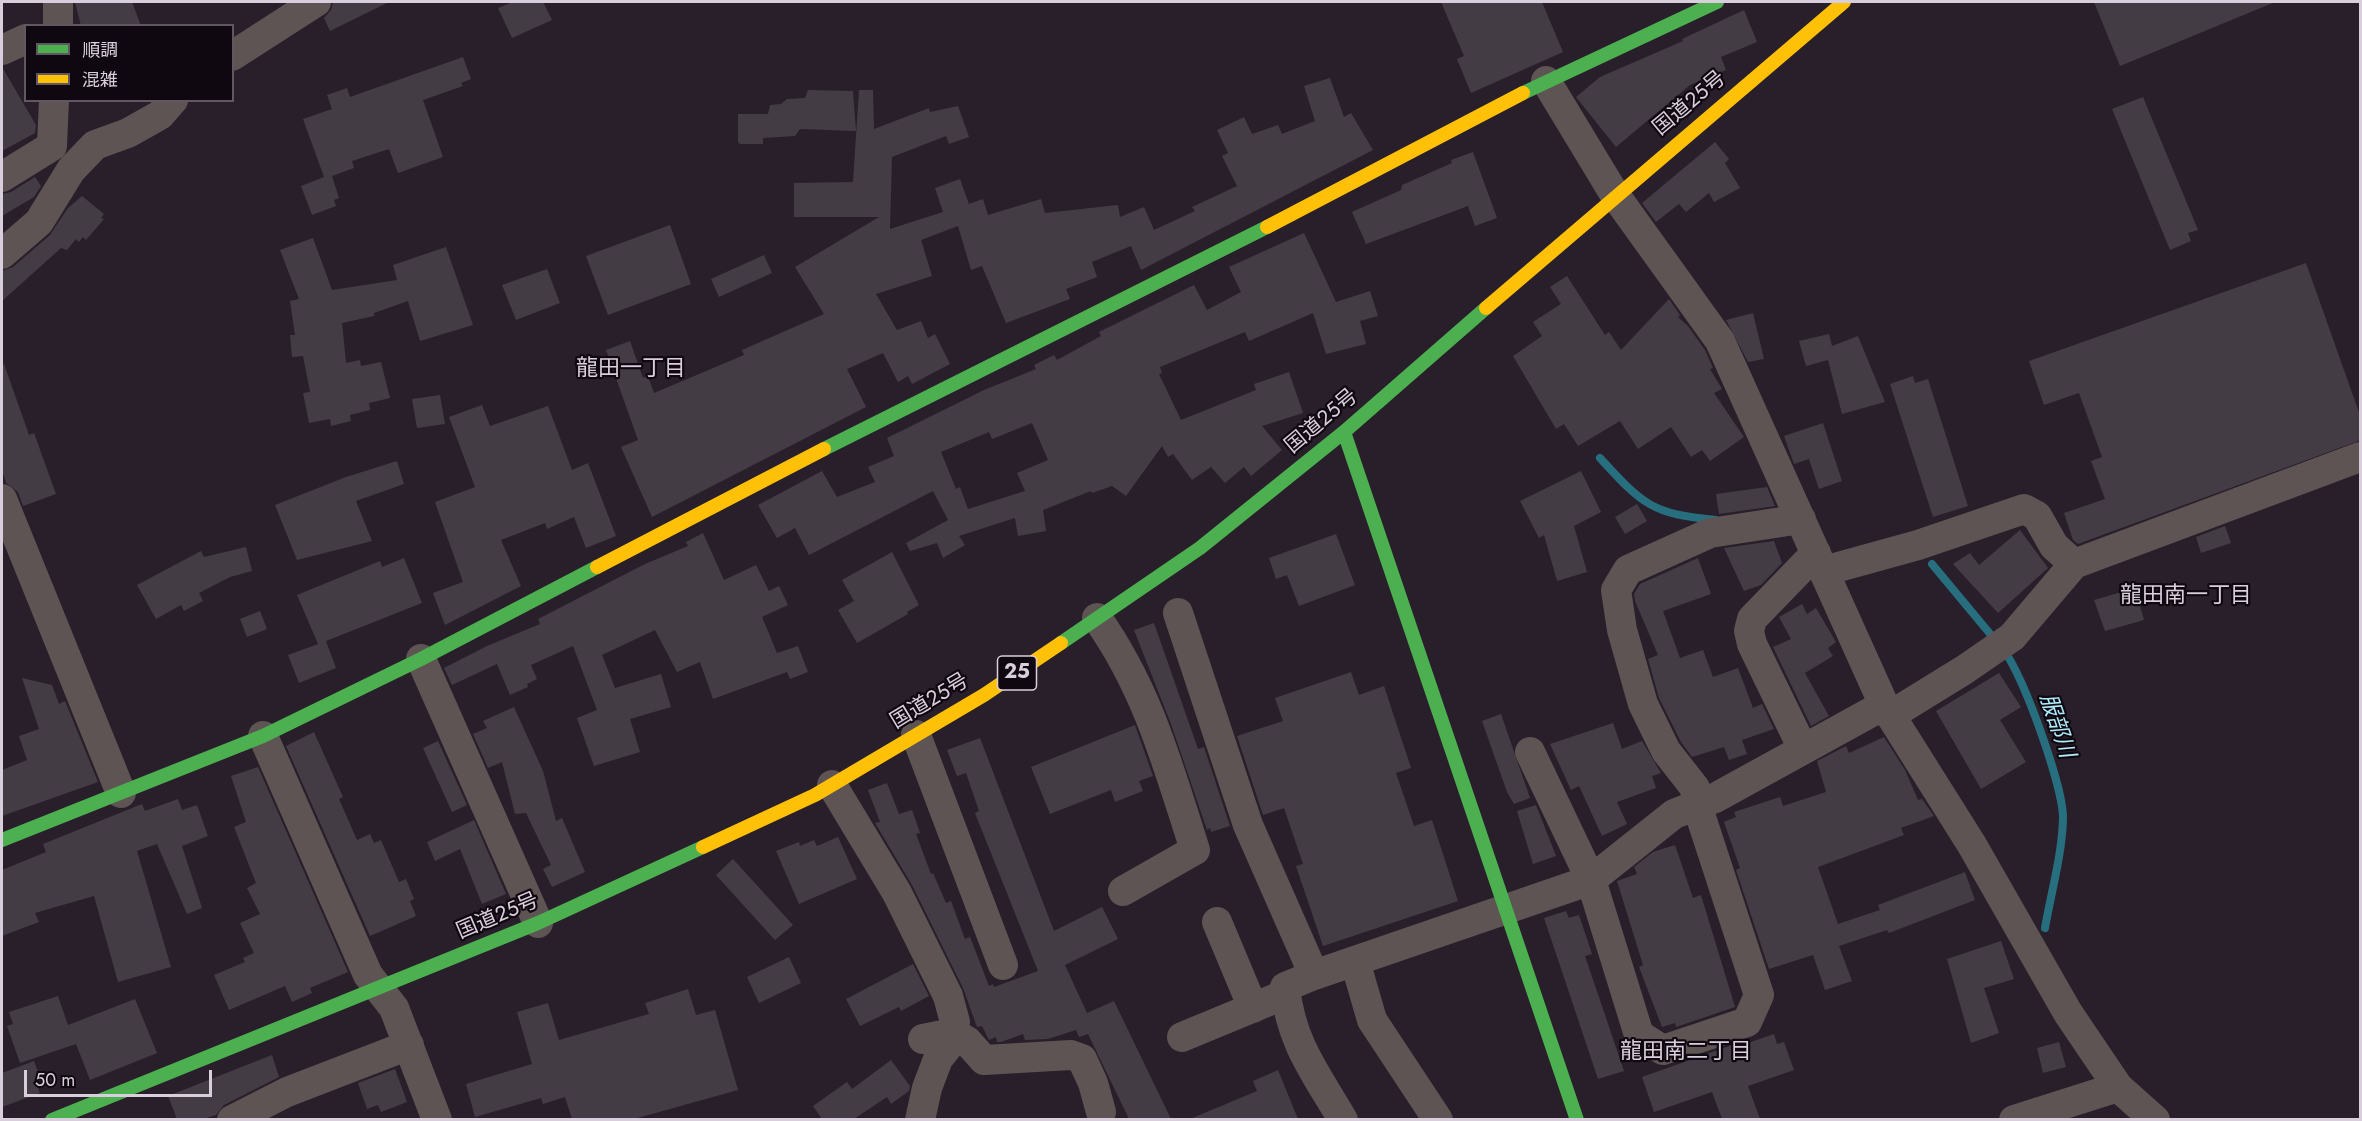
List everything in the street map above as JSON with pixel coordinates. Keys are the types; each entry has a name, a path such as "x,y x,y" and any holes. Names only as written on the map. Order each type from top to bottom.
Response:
{"main road":[{"path":"2,840 263,736 421,659 847,437 1254,234 1546,81 1717,2"},
{"name":"国道25号","path":"52,1119 380,989 538,923 832,784 984,695 1200,548 1344,432 1615,195 1844,2"},
{"path":"1344,432 1577,1119"}],"street":[{"path":"58,2 58,24"},
{"path":"234,55 316,2"},
{"path":"2,50 24,40"},
{"path":"1546,81 1615,195 1720,341 1888,710 1972,845 2068,1013 2107,1089 2155,1119"},
{"path":"2,177 52,146 54,102"},
{"path":"2,254 39,222 71,170 95,145 128,133 160,116 171,102"},
{"path":"1344,1119 1299,1045 1290,1020 1285,987 1591,880 1674,814 1697,805 1803,749 1888,710 1964,670 2012,637 2074,564 2361,457"},
{"path":"2,499 121,793"},
{"path":"1803,749 1752,644 1749,631 1752,619 1820,562 1918,545 2024,509 2037,516 2054,546 2074,564"},
{"path":"1530,752 1591,880 1639,1035 1663,1050 1747,1022 1759,995 1697,805 1695,788 1666,751 1643,704 1622,630 1616,590 1628,570 1710,534 1801,519"},
{"path":"1178,614 1248,825 1314,975"},
{"path":"1096,618 1119,650 1152,717 1195,850 1123,891"},
{"path":"421,659 538,923"},
{"path":"916,735 1003,965"},
{"path":"263,736 368,975 394,1008 437,1119"},
{"path":"832,784 897,893 948,996 955,1022 950,1044 939,1059 931,1078 920,1119"},
{"path":"1217,922 1253,1008"},
{"path":"1355,962 1372,1020 1438,1119"},
{"path":"1182,1037 1286,994"},
{"path":"923,1039 953,1033 967,1041 984,1060 1071,1055 1082,1059 1093,1083 1101,1112"},
{"path":"232,1119 286,1092 409,1045"},
{"path":"2014,1119 2107,1089"}],"building":[{"path":"75,2 132,2 140,24 80,24"},
{"path":"333,2 389,2 330,31 324,18 331,10"},
{"path":"513,2 543,2 552,20 512,38 498,8"},
{"path":"1441,2 1542,2 1563,52 1471,93 1457,59 1464,56"},
{"path":"2094,2 2275,2 2120,66"},
{"path":"1744,10 1757,42 1721,57 1726,70 1690,85 1616,147 1576,97 1600,77 1683,41 1682,39"},
{"path":"463,57 471,79 461,83 463,86 423,100 443,157 398,173 389,149 352,161 354,168 332,176 339,198 334,200 336,206 312,215 301,186 324,177 303,119 332,109 327,95 347,88 350,97"},
{"path":"2,67 36,125 35,133 2,151"},
{"path":"1330,78 1344,117 1351,113 1373,150 1141,270 1131,246 1092,262 1097,277 1066,289 1070,299 1006,323 982,266 971,270 958,226 921,240 932,276 876,294 897,330 921,321 928,338 935,334 950,364 912,384 908,376 898,382 883,353 847,369 866,407 652,517 621,447 638,440 606,350 630,341 643,378 648,376 654,393 744,355 742,350 824,314 795,267 879,217 794,217 794,183 853,182 859,90 873,90 874,129 929,108 930,112 958,106 969,137 949,144 946,136 892,157 890,229 943,212 935,188 960,179 969,204 983,199 988,215 1041,199 1045,213 1118,205 1120,217 1144,207 1154,230 1195,211 1192,207 1237,186 1222,156 1228,153 1217,130 1244,117 1252,134 1278,125 1282,134 1315,121 1304,86"},
{"path":"808,90 853,91 856,131 800,129 795,136 763,138 763,144 740,144 738,142 738,114 768,114 770,105 781,104 787,99 805,98"},
{"path":"2143,97 2198,230 2188,233 2191,241 2170,250 2112,109"},
{"path":"1715,142 1729,159 1725,163 1740,188 1714,202 1709,193 1686,212 1679,204 1656,222 1642,203"},
{"path":"1473,152 1497,218 1475,226 1468,206 1366,244 1352,212 1401,190 1402,185 1452,163 1451,160"},
{"path":"35,177 41,186 34,197 2,216 2,194 11,192"},
{"path":"82,196 104,214 101,218 104,219 86,240 83,237 79,242 76,239 67,250 61,248 2,301 2,271 13,267 50,235 68,208"},
{"path":"670,225 691,284 608,315 586,256"},
{"path":"1304,233 1336,302 1370,291 1378,316 1360,321 1366,344 1326,354 1313,313 1249,341 1245,332 1160,367 1162,373 1159,374 1181,420 1256,390 1254,384 1289,372 1303,413 1262,426 1282,450 1251,476 1244,467 1225,483 1211,467 1192,480 1173,454 1168,457 1162,446 1126,496 1112,486 1092,493 1091,491 1043,510 1046,531 1018,536 1015,518 959,536 965,545 943,558 937,543 910,551 906,543 948,520 933,491 809,555 795,528 777,538 758,505 822,471 837,497 875,482 868,467 894,456 887,438 984,390 1036,369 1034,365 1054,355 1057,360 1101,336 1099,332 1194,285 1207,310 1241,292 1229,267","holes":["1032,423 1048,460 1017,473 1025,491 968,509 960,487 956,489 941,452 989,432 992,439"]},
{"path":"313,238 332,290 397,280 393,265 446,247 473,325 420,341 408,301 374,313 374,316 342,323 346,363 360,360 361,366 381,362 390,398 369,403 370,410 350,415 351,421 331,426 330,419 309,423 303,393 310,392 303,356 292,357 290,335 295,335 290,301 299,299 280,250"},
{"path":"764,255 772,273 719,297 711,279"},
{"path":"2306,263 2361,418 2361,440 2078,544 2073,540 2064,513 2105,499 2091,461 2102,457 2079,393 2044,405 2029,361"},
{"path":"547,269 560,303 516,320 502,285"},
{"path":"1567,276 1605,335 1609,332 1621,350 1669,299 1680,315 1678,317 1688,326 1705,350 1713,368 1710,369 1722,389 1714,393 1744,437 1710,461 1702,450 1691,457 1671,427 1638,449 1620,421 1578,446 1564,424 1556,429 1513,356 1542,336 1533,322 1561,304 1550,287"},
{"path":"1753,313 1764,359 1748,362 1726,320"},
{"path":"1829,334 1832,346 1858,336 1885,402 1842,414 1828,360 1806,366 1799,341"},
{"path":"4,364 29,435 34,433 56,494 23,506 18,492 6,483 2,470 2,365"},
{"path":"1913,376 1915,383 1928,379 1968,506 1933,517 1890,384"},
{"path":"440,395 445,424 417,428 412,399"},
{"path":"482,405 490,426 548,406 572,470 588,463 616,536 586,548 574,517 547,529 545,523 501,540 521,586 445,625 433,593 463,582 435,502 475,487 449,417"},
{"path":"1823,423 1842,481 1819,489 1809,459 1794,464 1784,436"},
{"path":"397,461 404,484 356,501 372,541 297,560 275,505 346,477"},
{"path":"1581,471 1601,512 1574,526 1587,572 1557,581 1544,535 1539,538 1520,501"},
{"path":"1767,487 1775,506 1719,514 1716,494"},
{"path":"1637,504 1647,521 1625,534 1615,517"},
{"path":"2225,526 2231,543 2201,553 2196,537"},
{"path":"2020,530 2048,568 1998,613 1953,564 1970,553 1979,565"},
{"path":"703,533 724,580 756,565 769,591 779,586 788,605 762,617 777,653 798,646 808,672 790,679 787,672 713,699 700,662 677,672 655,630 602,655 615,688 661,674 671,707 630,719 640,752 594,766 577,718 597,710 573,646 531,665 537,679 527,684 528,687 510,695 497,664 452,685 444,668 487,646 540,624 538,619 645,564 688,546 686,542"},
{"path":"1336,534 1355,585 1299,606 1287,575 1276,579 1269,558"},
{"path":"1774,541 1782,563 1761,585 1744,591 1724,548"},
{"path":"246,547 252,571 230,577 199,593 203,601 184,611 181,605 156,619 137,585 201,551 204,557"},
{"path":"892,552 919,605 907,612 908,614 857,643 838,610 854,601 842,580"},
{"path":"404,558 422,603 326,641 336,668 299,683 288,655 318,644 297,595 380,561 382,567"},
{"path":"1698,558 1711,594 1663,611 1680,658 1703,650 1713,677 1738,668 1753,708 1762,704 1774,729 1742,740 1747,754 1729,760 1724,747 1692,757 1681,742 1659,698 1648,659 1658,655 1635,601 1634,594 1640,584"},
{"path":"2135,588 2144,620 2105,631 2094,600"},
{"path":"1802,604 1807,614 1816,608 1836,642 1828,648 1833,656 1805,673 1829,716 1811,726 1773,647 1791,639 1779,617"},
{"path":"260,611 267,629 247,637 240,619"},
{"path":"1154,623 1198,749 1204,747 1230,826 1211,832 1210,828 1207,830 1171,724 1134,630"},
{"path":"1351,672 1359,695 1384,686 1411,768 1396,773 1414,826 1432,820 1458,901 1323,946 1296,866 1303,864 1284,808 1263,815 1237,736 1283,721 1275,698"},
{"path":"1999,673 2021,707 2000,720 2026,762 1981,789 1936,711"},
{"path":"22,678 52,685 59,704 65,701 98,782 2,816 2,770 27,760 19,736 39,729"},
{"path":"514,707 543,771 556,821 562,818 585,872 552,887 543,869 551,865 526,813 515,814 502,762 488,768 473,734 487,728 483,721"},
{"path":"1501,714 1530,798 1514,804 1507,792 1482,721"},
{"path":"1613,723 1622,749 1642,741 1661,773 1652,776 1656,788 1617,802 1627,824 1602,836 1579,786 1571,790 1550,744"},
{"path":"1135,725 1153,776 1139,781 1143,791 1115,802 1111,790 1050,814 1031,767"},
{"path":"314,732 343,797 339,799 357,840 370,834 374,843 381,840 399,882 406,879 414,899 410,901 416,916 370,936 286,746"},
{"path":"1884,737 1905,770 1918,800 1922,799 1934,816 1901,828 1904,835 1818,867 1838,924 1880,910 1878,905 1965,872 1975,900 1889,933 1887,930 1839,946 1852,981 1825,990 1813,955 1769,969 1736,870 1740,868 1724,822 1736,817 1734,812 1780,797 1783,806 1826,792 1817,761 1846,746 1849,753"},
{"path":"980,738 1054,931 1102,907 1118,939 1065,965 1087,1013 1114,1001 1171,1119 1129,1119 1088,1034 1079,1037 1076,1030 1048,1039 1025,1040 1023,1034 997,1042 996,1037 989,1040 982,1026 977,1027 963,988 912,885 875,823 880,822 868,790 887,783 899,814 912,810 920,833 916,834 931,874 933,873 946,903 951,901 965,939 970,937 989,986 993,984 994,987 1038,971 975,813 979,811 966,773 957,776 947,750"},
{"path":"438,741 467,805 452,812 423,748"},
{"path":"258,767 348,972 310,988 312,993 292,1002 285,986 229,1010 214,975 245,962 243,958 254,953 240,923 260,914 247,888 256,883 234,827 246,822 231,776"},
{"path":"178,799 182,810 197,805 208,836 182,846 202,908 187,914 157,844 137,851 171,967 118,982 94,896 35,913 39,922 2,936 2,870 46,852 43,844 142,804 145,811"},
{"path":"1536,805 1556,856 1533,864 1517,811"},
{"path":"474,820 506,894 482,904 460,849 435,861 427,842"},
{"path":"838,837 857,879 799,904 776,851 799,842 800,846 814,840 817,846"},
{"path":"1675,845 1693,898 1701,895 1735,1007 1676,1027 1675,1023 1662,1027 1639,967 1643,965 1617,881 1637,874 1634,867 1653,852"},
{"path":"733,859 793,925 775,940 716,875"},
{"path":"1566,911 1569,918 1579,915 1592,954 1585,956 1624,1071 1598,1079 1544,918"},
{"path":"2001,941 2014,979 1984,988 1999,1033 1971,1043 1947,959"},
{"path":"789,957 801,983 759,1003 747,977"},
{"path":"913,964 929,996 901,1011 899,1007 860,1026 846,999"},
{"path":"688,989 696,1015 715,1010 738,1090 634,1119 572,1119 565,1097 543,1104 541,1098 475,1117 466,1084 532,1064 517,1012 548,1003 559,1040 649,1014 645,1003"},
{"path":"58,996 68,1025 135,999 157,1053 90,1080 76,1044 20,1063 7,1026 13,1024 9,1012"},
{"path":"1774,1034 1777,1044 1784,1042 1794,1070 1748,1086 1760,1119 1722,1119 1712,1092 1654,1112 1642,1077 1746,1040 1748,1043"},
{"path":"2059,1042 2066,1067 2043,1073 2037,1048"},
{"path":"272,1055 279,1077 224,1105 216,1115 203,1119 177,1119 168,1096"},
{"path":"891,1060 910,1086 909,1091 891,1104 887,1097 854,1119 822,1119 813,1106 847,1082 852,1089"},
{"path":"34,1061 41,1080 36,1082 40,1093 2,1107 2,1073"},
{"path":"395,1069 407,1102 381,1112 378,1105 367,1109 358,1083"},
{"path":"1278,1070 1298,1119 1190,1119 1257,1091 1253,1081"}],"waterway":[{"name":"服部川","path":"1600,458 1627,487 1650,504 1677,514 1716,520"},
{"name":"服部川","path":"1932,564 1996,641"},
{"name":"服部川","path":"2004,651 2021,683 2041,732 2062,804 2061,846 2045,928"}],"traffic: fast":[{"path":"1523,93 1717,2"},
{"path":"824,449 1267,227"},
{"path":"1061,643 1200,548 1344,432 1486,308"},
{"path":"1344,432 1577,1120"},
{"path":"2,840 263,736 421,659 597,567"},
{"path":"52,1120 538,923 703,847"}],"traffic: slow":[{"path":"1486,308 1844,2"},
{"path":"1267,227 1523,93"},
{"path":"597,567 824,449"},
{"path":"703,847 815,795 984,695 1061,643"}],"district":[{"name":"龍田一丁目","path":"631,370"},
{"name":"龍田南一丁目","path":"2186,597"},
{"name":"龍田南二丁目","path":"1686,1053"}]}
